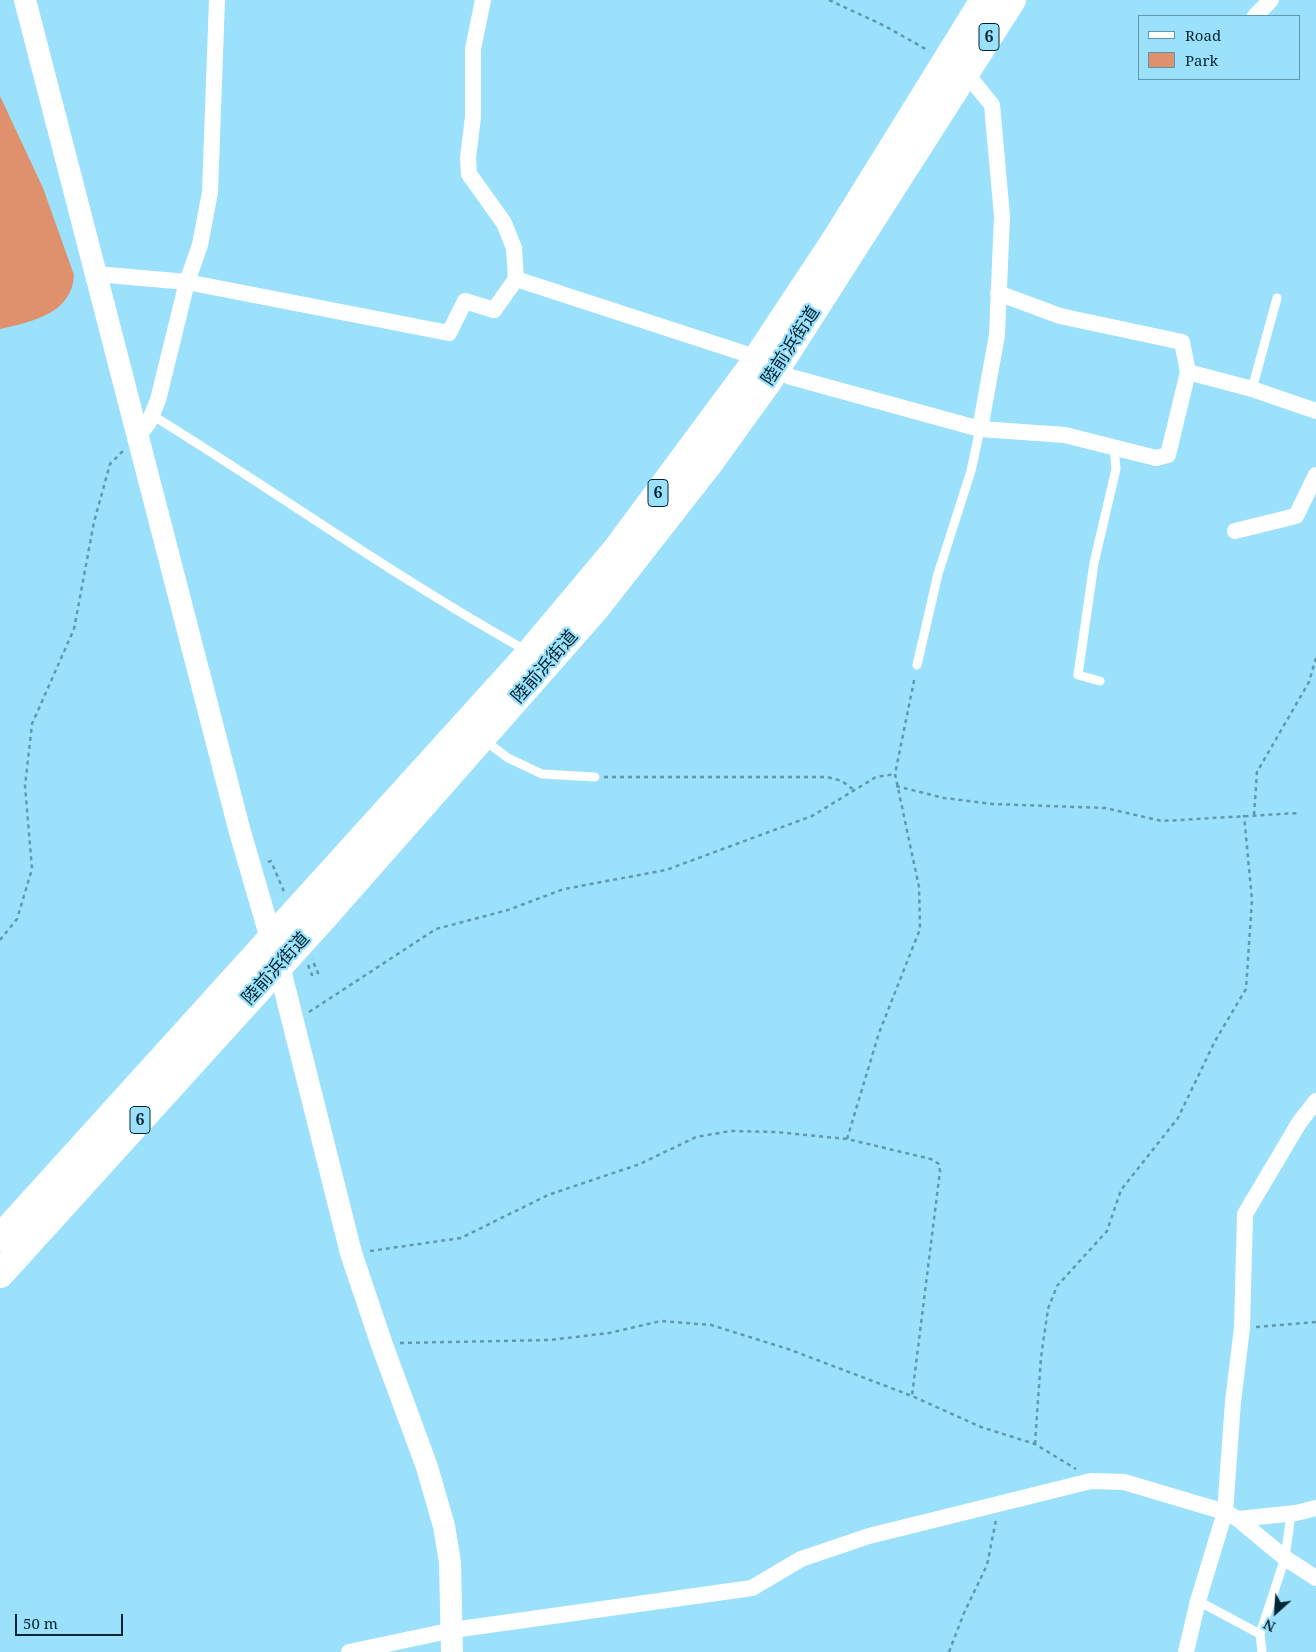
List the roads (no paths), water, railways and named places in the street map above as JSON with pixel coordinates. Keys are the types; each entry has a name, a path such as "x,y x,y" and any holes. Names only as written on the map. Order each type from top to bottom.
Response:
{"highway":[{"name":"陸前浜街道","path":"956,67 984,0"},
{"name":"陸前浜街道","path":"0,1238 270,939 596,608 707,466 836,239 956,67 1012,0"},
{"name":"陸前浜街道","path":"0,1274 279,966 474,731 529,652 616,550 766,365"}],"street":[{"path":"25,0 139,435 240,832 294,1023 351,1253 382,1345 427,1467 444,1526 450,1562 452,1641"},
{"path":"139,435 150,422 173,344 187,282 200,245 210,192 218,0"},
{"path":"96,274 187,282 449,333 465,301 494,310 516,279 514,248 504,223 469,174 468,158 473,117 473,49 483,0"},
{"path":"1256,15 1271,0"},
{"path":"956,67 992,105 1002,216 997,334 980,429"},
{"path":"516,279 742,354 791,377 980,429 1065,435 1156,458 1168,455 1188,372 1182,342 1060,316 998,293"},
{"path":"1188,372 1252,389 1316,411"},
{"path":"1235,531 1296,516 1316,475"},
{"path":"1186,1652 1198,1601 1231,1515 1233,1402 1242,1328 1245,1214 1299,1123 1316,1101"},
{"path":"349,1652 452,1641 752,1588 802,1559 869,1536 1091,1481 1124,1482 1231,1515 1291,1514 1316,1508"},
{"path":"1231,1515 1286,1558 1316,1578"}],"lane":[{"path":"1252,389 1277,298"},
{"path":"152,415 238,468 461,614 529,652"},
{"path":"917,665 938,574 970,471 980,429"},
{"path":"1100,681 1078,676 1094,563 1116,469 1114,446"},
{"path":"474,731 508,758 542,774 595,777"},
{"path":"1262,1652 1260,1634 1286,1558 1291,1514"},
{"path":"1198,1601 1260,1634"}]}
